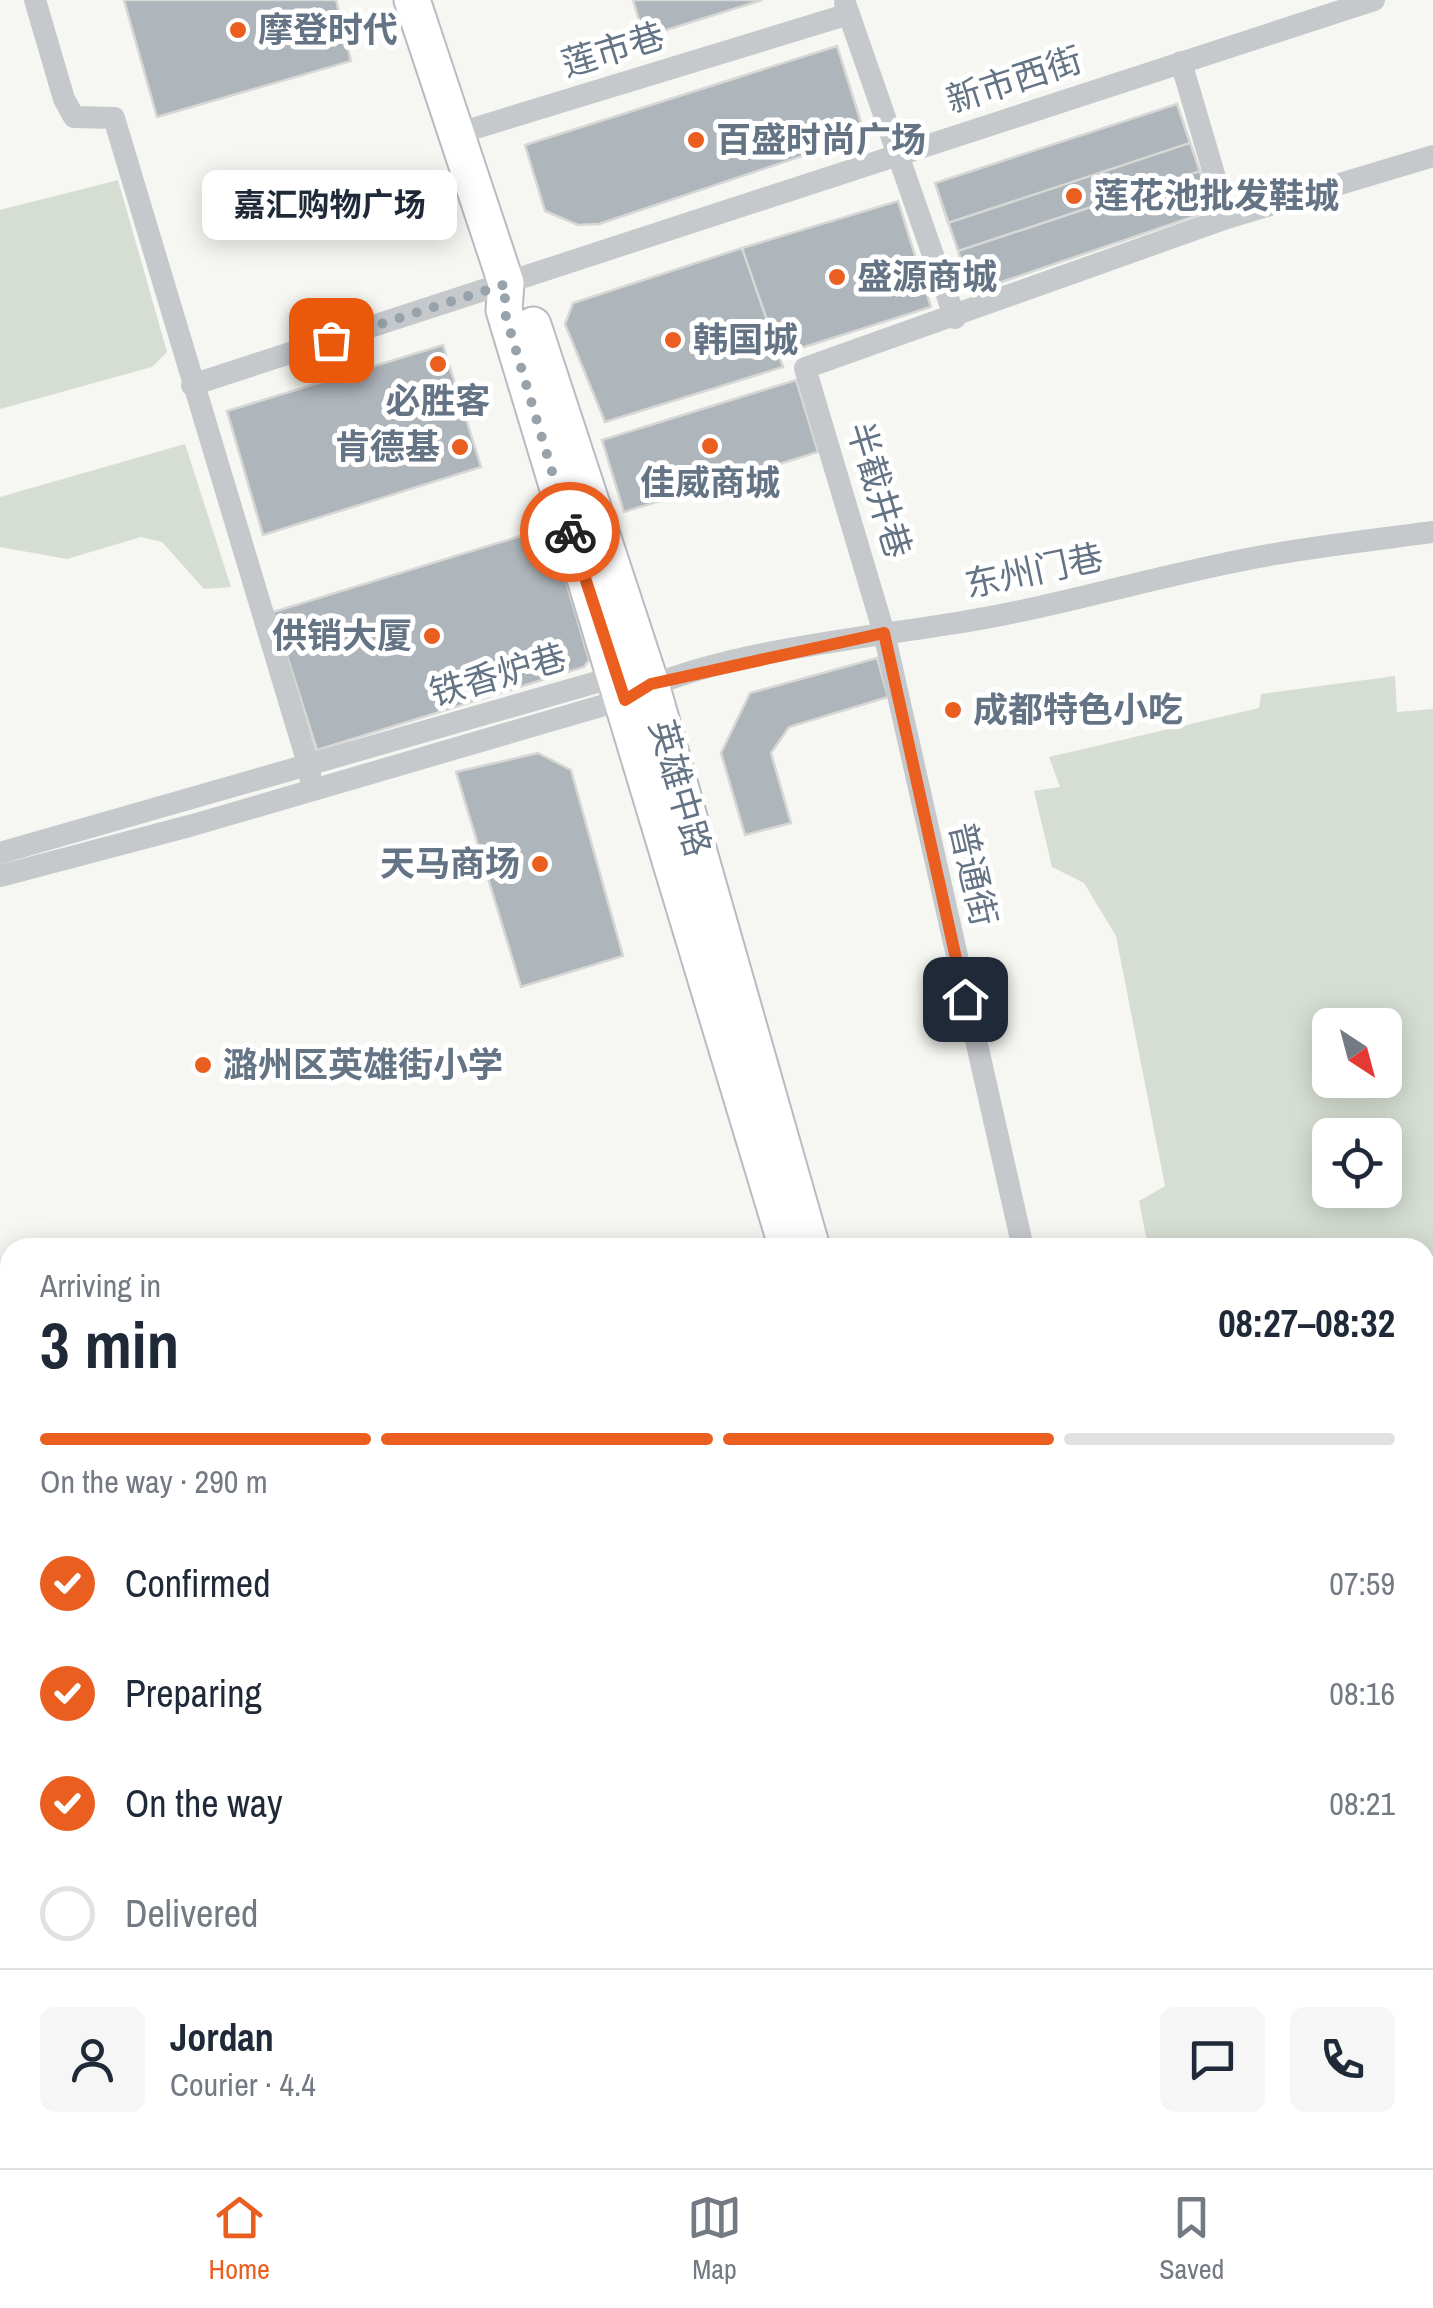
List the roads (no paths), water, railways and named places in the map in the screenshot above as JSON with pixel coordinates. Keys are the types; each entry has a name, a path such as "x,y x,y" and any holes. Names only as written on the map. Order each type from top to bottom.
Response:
{"main road":[{"name":"英雄中路","path":"412,0 506,284 504,310 631,687 809,1238"},
{"name":"英雄中路","path":"631,687 784,1238"}],"street":[{"path":"35,0 64,99 74,118 114,118 311,778"},
{"name":"新市西街","path":"192,385 1374,0"},
{"path":"846,7 954,318 1228,218 1433,156"},
{"name":"莲市巷","path":"456,134 846,7"},
{"path":"1181,62 1228,218"},
{"name":"半截井巷","path":"884,633 805,368 954,318"},
{"name":"东州门巷","path":"631,687 884,633 958,623 1274,554 1433,532"},
{"name":"普通街","path":"884,633 1022,1238"},
{"name":"铁香炉巷","path":"0,876 311,778 631,687"},
{"name":"铁香炉巷","path":"0,853 311,778"}],"place":[{"name":"摩登时代","path":"238,30"},
{"name":"百盛时尚广场","path":"696,140"},
{"name":"莲花池批发鞋城","path":"1074,196"},
{"name":"盛源商城","path":"837,277"},
{"name":"嘉汇购物广场","path":"331,340"},
{"name":"韩国城","path":"673,340"},
{"name":"必胜客","path":"438,364"},
{"name":"佳威商城","path":"710,446"},
{"name":"肯德基","path":"460,447"},
{"name":"供销大厦","path":"432,636"},
{"name":"成都特色小吃","path":"953,710"},
{"name":"天马商场","path":"540,864"},
{"name":"潞州区英雄街小学","path":"203,1065"}]}
